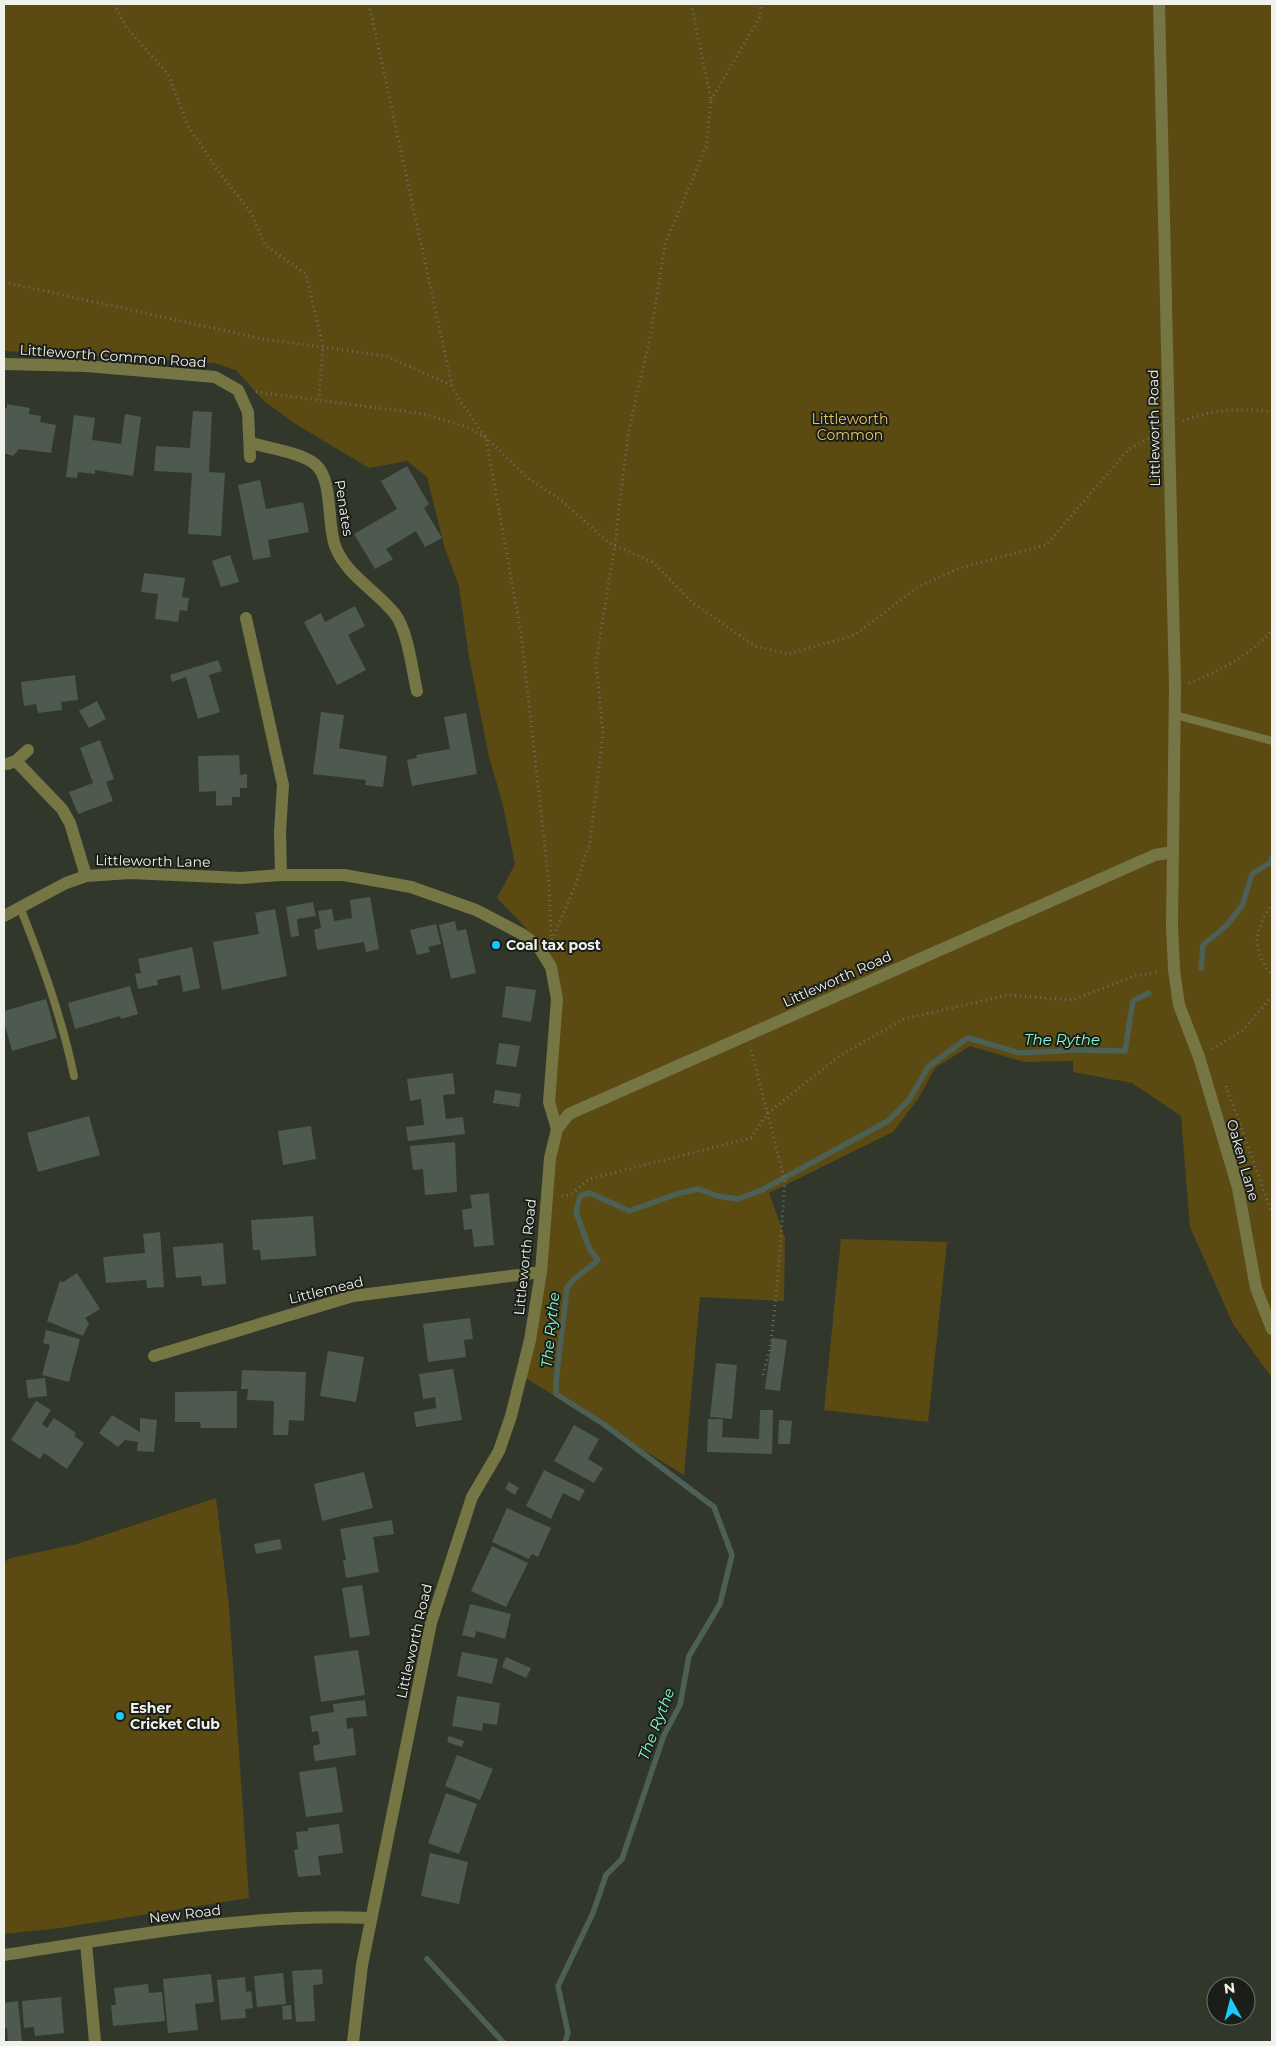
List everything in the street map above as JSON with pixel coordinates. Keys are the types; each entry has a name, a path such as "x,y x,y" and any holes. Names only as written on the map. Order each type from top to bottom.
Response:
{"street":[{"name":"Littleworth Road","path":"1159,4 1175,688 1172,926 1174,970 1179,1005 1199,1057"},
{"name":"Littleworth Common Road","path":"4,364 86,366 215,377 238,390"},
{"path":"238,390 248,412 251,443 250,457"},
{"name":"Penates","path":"251,443 305,459 316,464 324,475 334,545 345,565 396,616 403,632 417,691"},
{"path":"246,618 283,785 280,832 281,875"},
{"path":"28,750 11,762 62,809 70,823 86,876"},
{"name":"Littleworth Road","path":"353,2042 362,1965 370,1918 431,1623 472,1497 499,1451 511,1416 530,1340 541,1272 550,1158 557,1129 569,1114 1155,855 1173,852"},
{"name":"Littleworth Lane","path":"4,916 66,883 86,876 130,873 241,878 281,875 344,875 411,887 476,910 522,934 538,946 552,968 557,999 549,1102 557,1129"},
{"name":"Oaken Lane","path":"1199,1057 1238,1188 1256,1288 1272,1329"},
{"name":"Littlemead","path":"154,1356 353,1296 541,1272"},
{"name":"New Road","path":"4,1955 176,1930 269,1920 370,1918"},
{"path":"86,1943 96,2042"}],"lane":[{"path":"1175,715 1272,741"},
{"path":"20,907 54,995 74,1076"}],"path":[{"path":"114,4 126,27 168,74 188,126 219,172 251,213 265,245 306,274 323,346 318,400"},
{"path":"369,4 452,386 460,401 486,438 528,478 561,500 609,543 653,562 693,603 755,646 788,654 855,635 918,587 960,568 1046,545 1129,449 1169,427 1194,417 1248,408 1272,412"},
{"path":"551,941 576,884 590,842 602,733 596,662 628,434 651,333 665,244 706,147 711,100 691,4"},
{"path":"711,100 760,17 761,4"},
{"path":"4,282 264,339 386,356 452,386"},
{"path":"238,390 424,414 470,428 486,438 521,633 549,883 552,968"},
{"path":"1175,688 1214,673 1259,645 1272,630"},
{"path":"1272,903 1258,930 1257,949 1268,971 1272,974"},
{"path":"547,1199 570,1195 589,1179 751,1138 768,1113 839,1056 904,1019 1007,995 1073,1000 1134,976 1174,970"},
{"path":"1199,1057 1243,1030 1272,996"},
{"path":"748,1035 785,1181 771,1342 763,1375"},
{"path":"1225,1084 1272,1214"}],"green space":[{"name":"Littleworth Common","path":"4,4 1272,4 1272,1378 1233,1324 1190,1227 1181,1116 1132,1083 1073,1072 1073,1061 1024,1062 970,1046 935,1068 918,1099 893,1132 769,1193 785,1238 784,1301 700,1297 684,1475 524,1377 557,1129 549,1102 557,999 538,946 526,928 497,898 515,864 502,801 489,757 469,657 459,586 445,549 427,477 407,461 369,468 294,423 264,401 236,370 214,363 4,351"},
{"path":"841,1239 947,1242 928,1422 824,1410"},
{"name":"Esher Cricket Club","path":"216,1498 229,1606 249,1898 60,1928 4,1934 4,1562 11,1558 77,1544"}],"building":[{"path":"7,404 30,408 29,414 41,416 40,422 56,425 51,453 19,449 13,456 4,453 4,408 7,408"},
{"path":"193,411 212,412 209,472 225,473 221,536 188,534 192,473 154,471 156,446 190,448"},
{"path":"125,414 141,417 133,476 95,470 95,474 78,472 77,478 66,477 74,415 95,418 92,440 121,444"},
{"path":"407,466 429,504 424,508 442,538 425,547 416,531 386,549 393,559 375,569 354,534 397,509 381,481"},
{"path":"260,480 266,509 303,502 309,532 268,540 271,557 253,560 238,485"},
{"path":"230,555 239,582 221,587 212,561"},
{"path":"144,573 185,578 182,597 189,598 187,611 180,610 178,622 155,619 158,594 141,592"},
{"path":"355,606 365,626 348,635 366,670 337,685 304,622 321,613 325,622"},
{"path":"218,660 222,671 209,675 220,712 198,719 186,677 172,682 170,675"},
{"path":"75,675 78,700 61,702 62,710 38,713 36,704 24,706 21,682"},
{"path":"97,701 106,719 89,728 79,711"},
{"path":"321,712 344,715 339,748 387,756 383,787 365,785 366,780 313,774"},
{"path":"466,713 477,774 412,786 407,760 417,758 416,755 450,749 444,717"},
{"path":"100,740 114,779 106,782 113,801 78,814 69,792 93,783 80,748"},
{"path":"239,755 240,775 247,774 247,788 240,788 240,797 232,797 232,805 216,806 216,791 199,792 198,756"},
{"path":"370,897 379,949 366,952 364,942 317,950 314,930 321,928 318,911 332,909 334,921 352,918 350,900"},
{"path":"313,902 316,916 297,919 299,936 291,937 286,907"},
{"path":"275,909 287,976 222,990 213,942 259,934 255,913"},
{"path":"455,921 457,931 466,929 476,973 451,979 439,925"},
{"path":"436,924 441,944 428,947 430,952 417,955 410,930"},
{"path":"192,947 200,988 183,992 180,975 157,980 158,985 138,989 135,974 141,973 138,959"},
{"path":"130,986 138,1014 121,1019 120,1016 75,1029 68,1003"},
{"path":"506,986 536,990 531,1022 502,1017"},
{"path":"46,999 57,1038 12,1051 4,1022 4,1011"},
{"path":"499,1043 520,1046 516,1067 496,1064"},
{"path":"453,1073 455,1094 443,1095 446,1119 463,1117 465,1134 408,1141 406,1127 424,1125 421,1099 410,1101 407,1079"},
{"path":"495,1090 521,1094 519,1107 493,1103"},
{"path":"89,1116 100,1155 38,1172 27,1133"},
{"path":"311,1126 316,1159 283,1165 278,1131"},
{"path":"455,1142 457,1192 425,1195 423,1169 413,1170 410,1146"},
{"path":"489,1193 494,1245 474,1247 472,1229 464,1230 462,1210 472,1208 470,1195"},
{"path":"313,1216 316,1256 261,1260 260,1250 253,1250 251,1220"},
{"path":"160,1232 164,1287 147,1288 146,1280 106,1283 103,1257 145,1253 143,1234"},
{"path":"223,1243 226,1284 202,1286 201,1276 176,1278 173,1247"},
{"path":"77,1273 100,1309 85,1318 89,1323 83,1336 47,1321 60,1281 63,1282"},
{"path":"470,1318 473,1339 464,1340 466,1357 428,1362 423,1324"},
{"path":"46,1330 80,1339 69,1382 42,1375 50,1345 43,1343"},
{"path":"772,1338 787,1340 780,1391 765,1389"},
{"path":"328,1351 364,1357 356,1402 320,1396"},
{"path":"716,1363 737,1365 732,1419 710,1417"},
{"path":"453,1369 462,1420 416,1427 414,1412 436,1408 435,1397 423,1399 419,1374"},
{"path":"242,1370 306,1372 304,1421 289,1420 288,1435 273,1435 274,1401 247,1400 248,1389 241,1389"},
{"path":"45,1378 47,1396 28,1398 26,1380"},
{"path":"237,1391 237,1428 201,1428 200,1422 175,1422 175,1392"},
{"path":"36,1401 51,1410 42,1424 47,1428 54,1418 76,1433 74,1436 84,1443 67,1469 44,1453 40,1459 11,1440"},
{"path":"760,1410 773,1410 772,1454 707,1452 708,1419 723,1419 722,1437 759,1439"},
{"path":"112,1415 140,1432 140,1418 157,1420 154,1452 137,1451 138,1442 125,1440 118,1447 99,1433"},
{"path":"779,1420 792,1421 790,1444 778,1444"},
{"path":"574,1425 599,1439 588,1459 603,1468 594,1483 554,1461"},
{"path":"544,1470 585,1490 579,1501 563,1493 551,1519 526,1506"},
{"path":"364,1472 373,1508 322,1521 314,1484"},
{"path":"509,1482 519,1488 515,1495 505,1489"},
{"path":"507,1508 551,1528 538,1557 532,1554 529,1559 492,1542"},
{"path":"392,1520 394,1534 373,1537 379,1572 346,1578 343,1560 346,1560 340,1529"},
{"path":"280,1539 282,1549 256,1554 254,1544"},
{"path":"492,1546 528,1563 506,1607 471,1591"},
{"path":"362,1585 370,1635 350,1638 342,1588"},
{"path":"470,1604 511,1614 505,1639 476,1631 475,1638 462,1635"},
{"path":"358,1650 365,1695 321,1702 314,1656"},
{"path":"462,1652 498,1659 492,1684 457,1676"},
{"path":"506,1657 531,1668 526,1678 502,1667"},
{"path":"457,1696 500,1703 497,1725 483,1723 482,1731 452,1726"},
{"path":"365,1700 367,1716 346,1718 347,1729 353,1728 356,1755 315,1761 313,1746 320,1744 318,1731 312,1732 310,1716 334,1712 333,1704"},
{"path":"449,1736 464,1741 462,1747 447,1742"},
{"path":"457,1755 493,1769 480,1800 445,1786"},
{"path":"336,1767 343,1812 306,1817 299,1772"},
{"path":"446,1793 477,1804 459,1854 428,1843"},
{"path":"339,1824 343,1853 318,1856 321,1875 298,1877 294,1850 298,1849 296,1832 308,1831 308,1828"},
{"path":"430,1853 468,1862 459,1904 421,1896"},
{"path":"322,1969 323,1984 313,1985 315,2021 296,2022 292,1971"},
{"path":"283,1973 286,2004 257,2007 254,1976"},
{"path":"211,1974 214,2002 195,2004 198,2030 168,2033 163,1979"},
{"path":"245,1977 246,1992 251,1991 253,2008 245,2009 246,2018 221,2020 217,1980"},
{"path":"148,1984 149,1993 162,1992 165,2021 113,2026 111,2005 116,2005 114,1988"},
{"path":"61,1997 64,2033 35,2036 34,2027 24,2028 22,2001"},
{"path":"18,2001 22,2041 8,2042 7,2028 4,2029 4,2003"},
{"path":"291,2005 292,2019 283,2020 282,2006"}],"waterway":[{"name":"The Rythe","path":"1201,968 1203,945 1226,926 1242,906 1252,874 1271,862 1272,858"},
{"name":"The Rythe","path":"565,2042 568,2033 558,1986 593,1913 606,1875 622,1859 664,1735 680,1705 689,1656 720,1604 732,1555 714,1507 605,1425 556,1394 567,1288 598,1260 590,1250 576,1212 580,1196 590,1193 629,1211 680,1193 699,1189 717,1196 738,1199 762,1190 888,1121 909,1100 928,1067 966,1039 969,1038 1019,1053 1077,1050 1125,1051 1133,1001 1149,993"},
{"name":"The Rythe","path":"427,1959 503,2042"}],"place":[{"name":"Coal tax post","path":"496,945"},
{"name":"Esher Cricket Club","path":"120,1716"}]}
